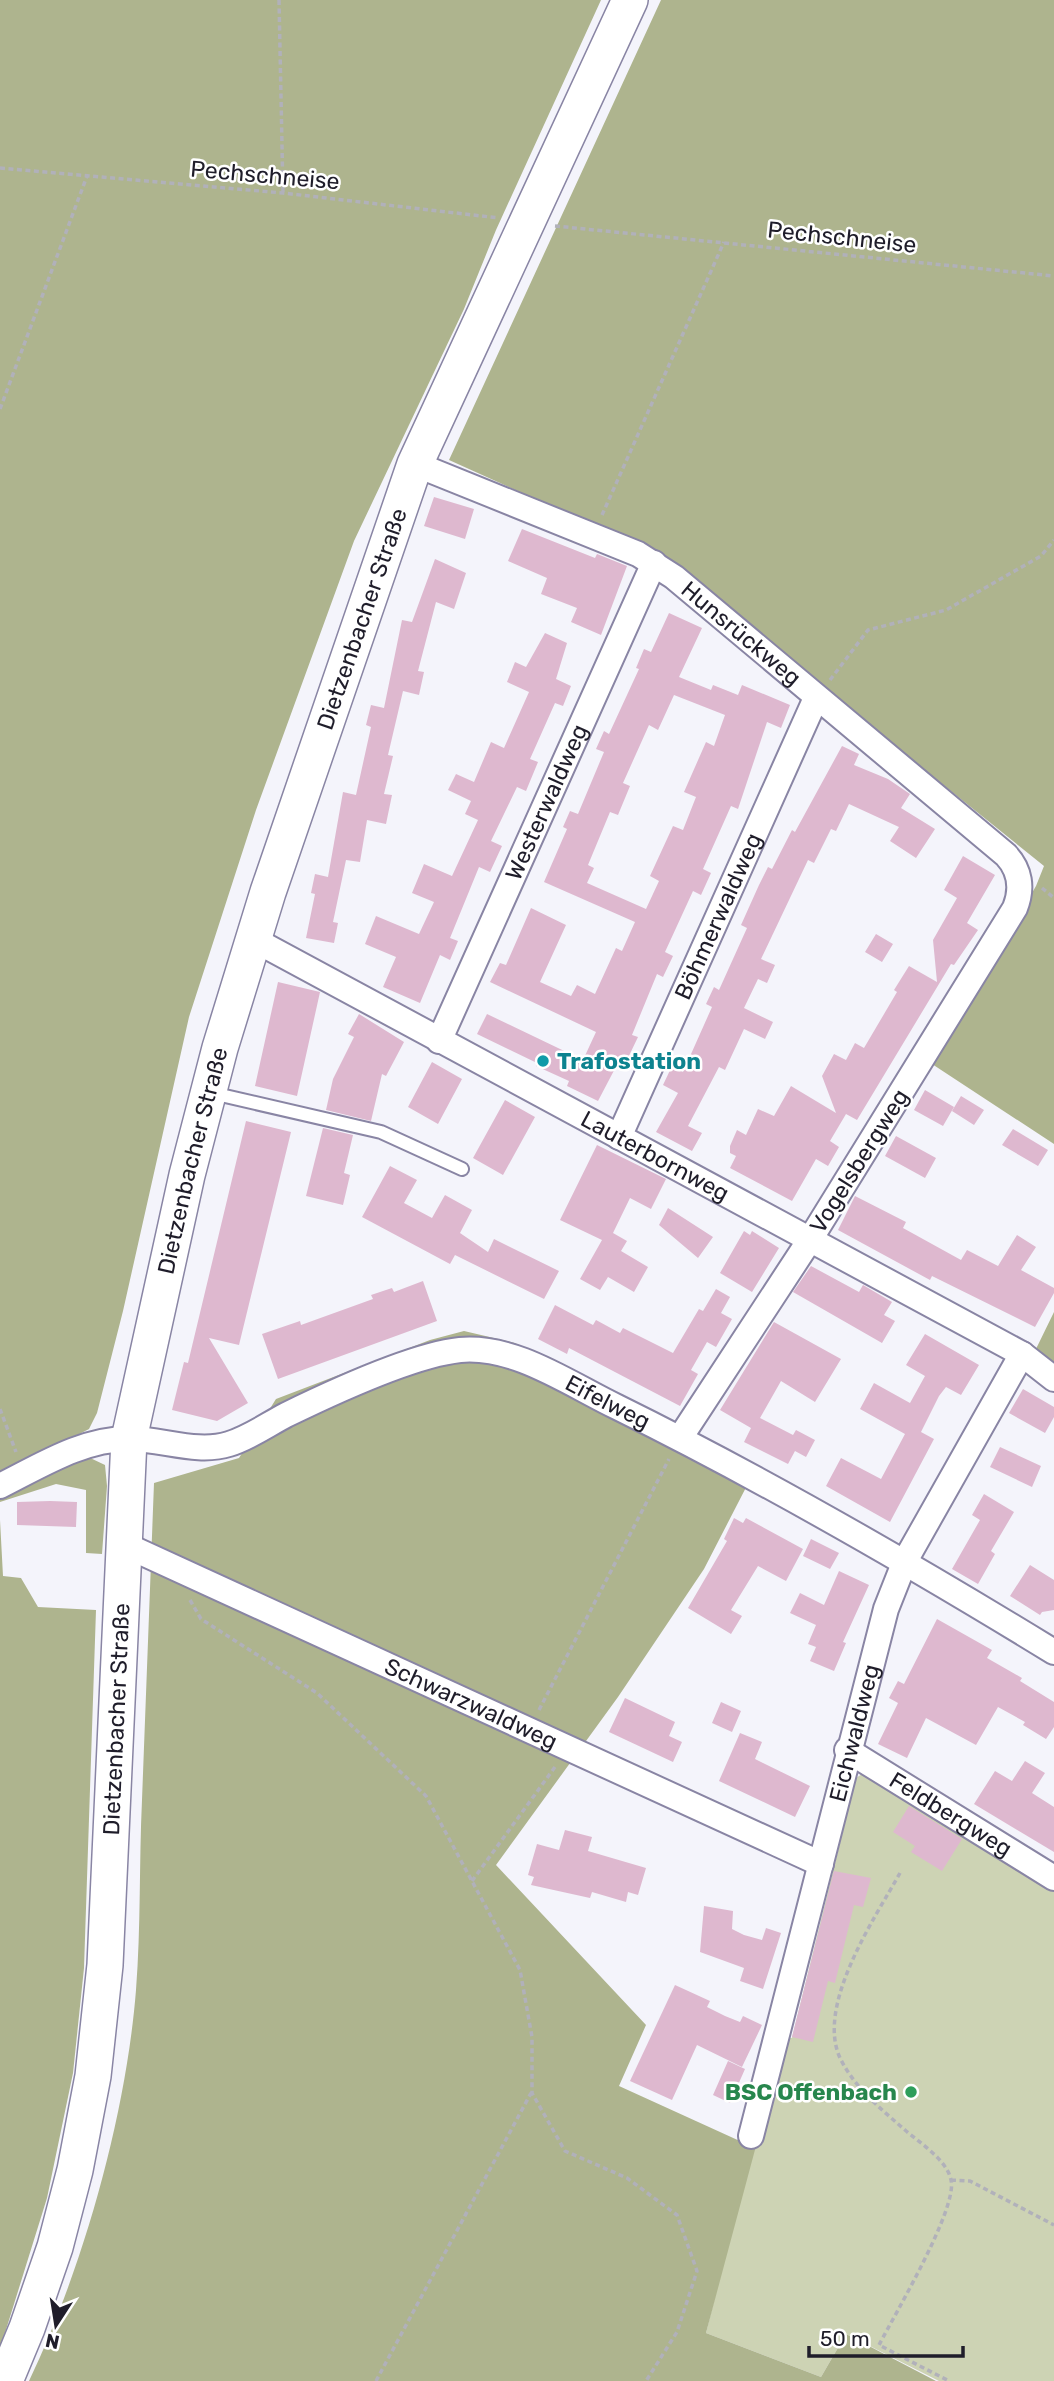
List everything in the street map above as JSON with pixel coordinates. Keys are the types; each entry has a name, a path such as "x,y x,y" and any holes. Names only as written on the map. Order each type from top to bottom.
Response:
{"main road":[{"name":"Dietzenbacher Straße","path":"5,2381 36,2304 65,2210 97,2054 113,1807 129,1439 158,1301 208,1092 253,939 370,587 415,464 534,223 630,0"}],"street":[{"name":"Hunsrückweg","path":"415,464 654,563 1006,855 1016,866 1019,877"},
{"name":"Westerwaldweg","path":"439,1041 654,563"},
{"name":"Böhmerwaldweg","path":"619,1136 816,698"},
{"name":"Vogelsbergweg","path":"680,1438 811,1238 1015,908 1020,893 1019,877"},
{"name":"Lauterbornweg","path":"253,939 811,1238 1022,1354 1054,1379"},
{"name":"Eifelweg","path":"0,1486 76,1450 129,1439 198,1447 225,1445 351,1386 431,1357 456,1350 495,1352 527,1363 680,1438 905,1561 1054,1652"},
{"name":"Eichwaldweg","path":"751,2136 821,1864 847,1750 886,1609 905,1561 1022,1354"},
{"name":"Schwarzwaldweg","path":"123,1544 821,1864"},
{"name":"Feldbergweg","path":"847,1750 1054,1878"}],"lane":[{"path":"208,1092 381,1132 462,1169"}],"path":[{"path":"279,0 282,193"},
{"name":"Pechschneise","path":"0,168 282,193 534,223 1054,276"},
{"path":"0,409 87,176"},
{"path":"593,536 724,242"},
{"path":"816,698 867,630 946,610 1041,556 1054,540"},
{"path":"0,1409 24,1474"},
{"path":"528,1730 680,1438"},
{"path":"168,1565 201,1619 317,1693 426,1796 520,1969 532,2037 532,2093 376,2381"},
{"path":"472,1881 568,1748"},
{"path":"900,1873 845,1979 835,2038 839,2057 863,2092 946,2167 951,2180 948,2210 879,2345 949,2381"},
{"path":"532,2093 565,2151 627,2179 677,2216 697,2272 677,2332 646,2381"},
{"path":"951,2180 970,2181 1054,2225"}],"green space":[{"path":"0,0 601,0 496,230 464,309 354,541 256,810 189,1017 123,1311 97,1413 89,1429 0,1475"},
{"path":"661,0 1054,0 1054,1144 932,1064 1036,886 1044,866 655,553 449,460"},
{"path":"1054,1312 1054,1367 1035,1351"},
{"path":"464,1331 515,1343 755,1470 704,1569 618,1697 496,1865 646,2025 619,2086 756,2146 706,2333 821,2377 846,2334 936,2381 29,2381 49,2337 84,2241 112,2139 131,2038 139,1943 154,1483 239,1458 276,1399 430,1340"},
{"path":"86,1456 105,1465 107,1486 102,1554 86,1553 86,1490 56,1484 0,1502 0,1494"},
{"path":"0,1520 3,1576 21,1578 38,1607 96,1610 84,1968 73,2073 47,2198 0,2349"},
{"name":"BSC Offenbach","path":"865,1772 1054,1892 1054,2381 939,2381 846,2334 821,2377 706,2333 780,2036 792,2038 856,1778"}],"building":[{"path":"434,497 474,509 465,539 424,526"},
{"path":"522,529 595,558 597,554 627,566 601,635 571,622 577,608 541,594 547,578 508,561"},
{"path":"435,559 466,573 454,609 436,602 418,671 424,672 419,695 403,691 388,755 393,756 384,794 392,795 386,824 367,820 360,862 346,860 333,922 338,923 334,943 306,938 315,894 311,893 315,874 328,877 343,792 356,795 371,727 366,725 371,705 384,708 402,620 412,622"},
{"path":"669,613 702,628 679,677 711,690 713,685 738,695 742,685 790,705 781,728 767,722 738,809 731,806 703,869 711,873 701,895 693,891 665,952 673,956 663,977 657,974 632,1035 638,1037 626,1062 620,1059 598,1101 567,1086 569,1081 536,1066 537,1063 477,1034 487,1014 583,1060 596,1032 490,982 500,963 506,965 531,908 566,925 540,982 571,996 577,985 595,994 616,948 622,951 635,922 544,882 567,829 563,827 570,811 578,814 604,752 596,749 604,731 609,734 639,669 636,668 644,649 651,652","holes":["674,695 725,715 714,746 706,742 684,792 696,797 683,830 673,826 650,876 659,881 646,909 587,883 594,868 588,865 610,812 618,815 630,786 623,783 649,725 658,730"]},
{"path":"545,633 567,643 556,679 571,686 563,706 555,703 530,759 538,762 526,791 517,787 491,841 502,846 490,872 479,867 450,938 458,941 450,960 440,955 420,1003 383,987 396,957 365,944 376,916 419,934 434,902 412,893 424,864 452,876 478,820 465,814 471,801 448,790 456,774 474,782 491,742 504,748 529,692 507,682 515,662 526,667"},
{"path":"842,746 859,754 854,765 888,779 910,794 901,808 935,829 916,858 890,841 899,827 849,804 836,831 831,829 814,863 808,860 761,959 775,965 767,983 758,979 744,1008 773,1022 765,1039 744,1029 725,1070 719,1067 688,1126 702,1133 692,1151 656,1132 678,1093 663,1085 672,1066 683,1072 712,1007 706,1004 714,987 719,990 747,928 741,925 759,885 768,867 772,869 792,830 795,832"},
{"path":"963,856 995,875 967,923 978,930 954,965 951,964 857,1120 846,1114 830,1141 839,1147 828,1166 816,1159 792,1201 730,1168 736,1156 730,1153 730,1146 737,1130 746,1135 758,1109 774,1116 791,1086 836,1113 822,1076 834,1054 846,1060 855,1043 864,1048 909,966 937,982 933,940 957,898 944,890"},
{"path":"876,934 893,944 882,962 865,952"},
{"path":"278,982 320,992 297,1096 255,1086"},
{"path":"359,1014 404,1042 386,1076 382,1074 371,1121 326,1110 333,1079 354,1037 348,1034"},
{"path":"432,1062 462,1079 438,1124 408,1107"},
{"path":"925,1090 954,1107 943,1126 914,1110"},
{"path":"961,1096 984,1110 974,1125 952,1111"},
{"path":"505,1100 535,1117 503,1175 473,1158"},
{"path":"246,1121 291,1132 239,1345 209,1338 248,1403 217,1421 172,1410 184,1362 188,1363"},
{"path":"323,1128 353,1135 344,1173 350,1175 343,1205 306,1196"},
{"path":"1013,1129 1048,1150 1038,1166 1002,1145"},
{"path":"896,1136 936,1158 925,1178 885,1156"},
{"path":"597,1145 666,1179 651,1209 630,1198 613,1233 627,1241 621,1251 648,1267 634,1292 608,1277 600,1290 580,1279 602,1240 560,1220"},
{"path":"390,1166 417,1180 404,1203 432,1218 445,1195 472,1210 460,1233 488,1252 494,1239 559,1271 544,1299 455,1255 450,1264 362,1217"},
{"path":"855,1196 906,1222 903,1228 961,1260 967,1250 998,1266 1017,1235 1036,1247 1021,1270 1054,1288 1054,1293 1035,1327 932,1276 930,1280 838,1230"},
{"path":"668,1208 713,1237 698,1258 659,1225"},
{"path":"744,1231 750,1235 752,1231 779,1248 752,1292 720,1273"},
{"path":"811,1266 859,1292 863,1285 892,1302 884,1315 895,1321 882,1343 793,1292"},
{"path":"423,1281 437,1321 278,1379 262,1334 300,1321 301,1325 373,1299 371,1295 392,1288 394,1292"},
{"path":"716,1289 730,1297 721,1313 732,1319 716,1347 707,1342 691,1370 698,1374 680,1406 569,1348 567,1354 538,1339 555,1305 593,1325 596,1320 620,1333 623,1328 673,1353 699,1309 703,1311"},
{"path":"774,1322 841,1359 815,1402 781,1381 760,1418 793,1435 796,1430 815,1440 806,1457 795,1451 788,1464 744,1442 751,1428 720,1410"},
{"path":"925,1334 979,1365 961,1395 946,1387 939,1396 921,1432 934,1439 890,1522 826,1486 841,1458 881,1479 905,1434 860,1409 874,1383 910,1403 925,1376 906,1365"},
{"path":"1023,1389 1054,1407 1054,1417 1045,1433 1009,1413"},
{"path":"1000,1447 1041,1466 1032,1487 990,1467"},
{"path":"984,1494 1014,1512 991,1551 995,1554 978,1584 952,1569 980,1520 972,1515"},
{"path":"17,1502 77,1502 76,1527 17,1525"},
{"path":"734,1518 743,1523 746,1518 803,1549 786,1581 758,1566 731,1610 742,1616 731,1634 688,1608 727,1541 724,1539"},
{"path":"811,1539 839,1553 830,1569 803,1556"},
{"path":"1030,1565 1054,1580 1054,1610 1042,1612 1040,1615 1010,1596"},
{"path":"839,1571 869,1585 843,1642 846,1643 834,1671 810,1661 816,1647 808,1644 816,1625 790,1613 800,1593 824,1605"},
{"path":"937,1619 992,1650 987,1658 1022,1678 1020,1681 1054,1702 1054,1727 1046,1739 1023,1725 1025,1722 998,1707 976,1745 926,1718 907,1758 878,1744 898,1703 889,1698 898,1681 904,1684"},
{"path":"625,1698 675,1722 669,1736 682,1742 673,1762 609,1732"},
{"path":"721,1702 741,1711 732,1732 712,1723"},
{"path":"740,1733 762,1742 755,1759 810,1786 795,1817 719,1781"},
{"path":"1025,1761 1045,1773 1032,1793 1054,1807 1054,1852 974,1804 995,1771 1012,1781"},
{"path":"909,1806 962,1839 942,1871 911,1852 915,1846 893,1832"},
{"path":"565,1830 592,1837 588,1851 646,1868 638,1895 628,1892 626,1902 592,1892 590,1898 531,1885 534,1877 528,1875 537,1844 559,1850"},
{"path":"834,1871 871,1878 863,1907 854,1905 835,1983 828,1981 813,2042 792,2037"},
{"path":"704,1906 733,1911 732,1929 744,1935 762,1940 766,1928 781,1933 763,1989 740,1981 744,1968 700,1952"},
{"path":"675,1985 710,2001 707,2007 725,2016 740,2022 743,2016 762,2025 742,2067 697,2045 672,2100 630,2081"},
{"path":"728,2061 745,2069 730,2103 713,2095"}],"place":[{"name":"Trafostation","path":"543,1061"},
{"name":"BSC Offenbach","path":"911,2092"}]}
